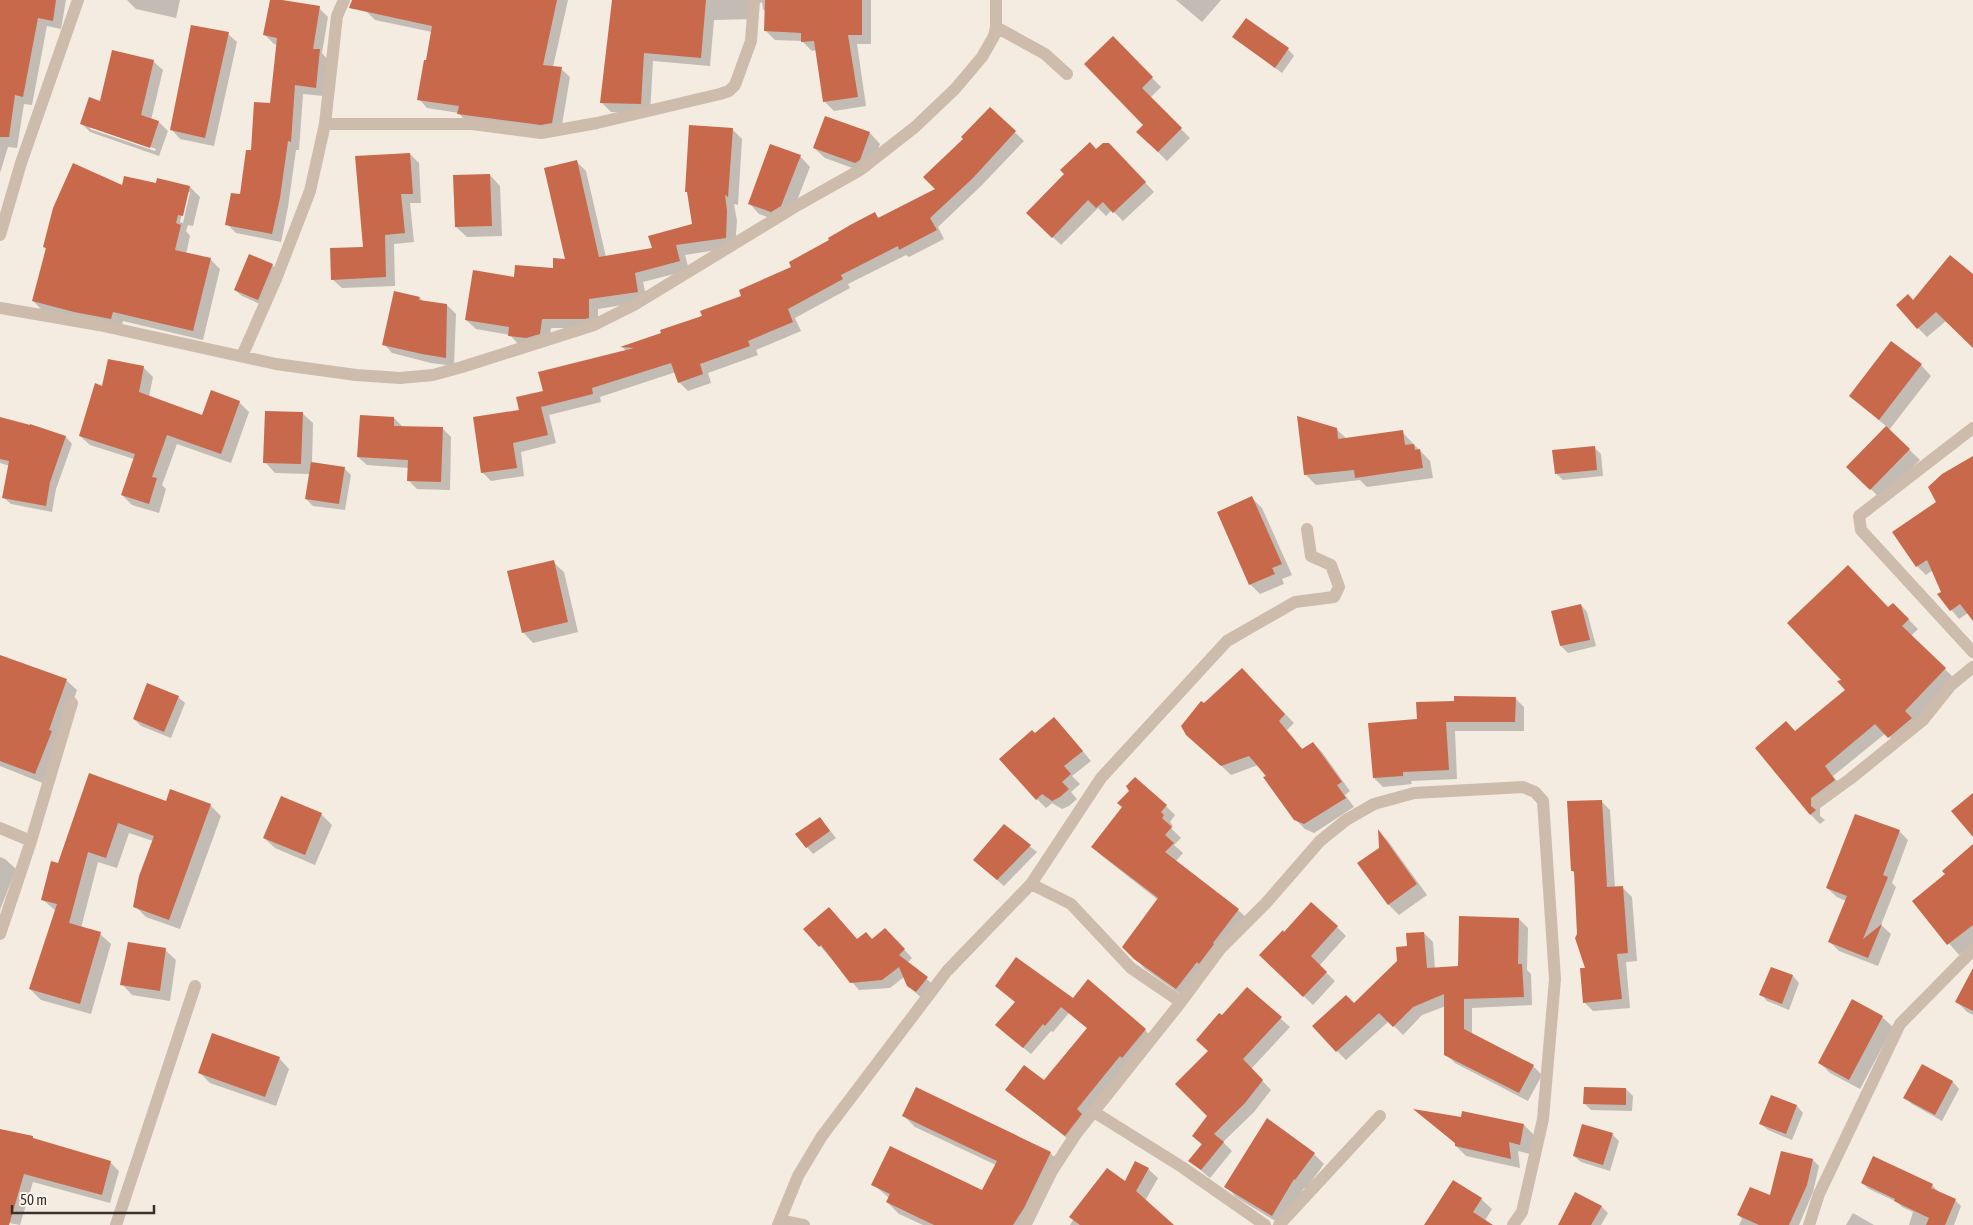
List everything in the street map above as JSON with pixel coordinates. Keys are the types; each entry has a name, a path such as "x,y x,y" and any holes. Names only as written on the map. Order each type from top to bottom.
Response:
{"street":[{"path":"0,235 21,163 78,0"},
{"path":"242,356 276,279 310,192 325,124 337,16 344,0"},
{"path":"325,124 472,124 541,133 597,123 720,94 729,91 735,85 752,41 754,0"},
{"path":"0,308 98,325 276,364 400,378 433,375 462,367 594,325 634,305 798,205 860,170 915,127 955,89 982,57 994,36 996,0"},
{"path":"996,27 1045,54 1067,74"},
{"path":"1973,428 1859,516 1859,522 1861,530 1973,652"},
{"path":"804,1225 779,1223 798,1176 822,1136 947,971 1030,884 1101,778 1227,641 1295,602 1334,597 1339,587 1331,565 1311,556 1307,529"},
{"path":"1818,802 1850,779 1923,720 1951,685 1973,667"},
{"path":"0,934 31,841 72,703"},
{"path":"1025,1225 1048,1177 1076,1134 1181,1002 1221,948 1266,903 1320,841 1346,820 1374,804 1414,793 1523,787 1534,792 1543,801 1555,979 1543,1119 1522,1212 1513,1225"},
{"path":"0,828 31,841"},
{"path":"1030,884 1071,904 1131,968 1181,1002"},
{"path":"1809,1225 1819,1194 1900,1024 1973,950"},
{"path":"116,1225 195,986"},
{"path":"1094,1112 1182,1167 1265,1225"},
{"path":"1279,1225 1380,1116"}],"building":[{"path":"0,0 56,0 53,21 38,18 23,97 15,95 9,137 0,137"},
{"path":"270,0 320,6 313,49 320,49 316,88 295,85 291,142 288,141 280,198 272,234 225,225 231,193 240,194 246,150 251,150 254,102 270,103 277,38 263,35"},
{"path":"352,0 557,0 543,65 562,67 552,123 541,125 457,114 459,106 417,100 432,26 349,8"},
{"path":"612,0 706,0 701,58 644,53 641,104 600,103"},
{"path":"765,0 862,0 862,35 848,35 858,97 823,102 814,41 801,42 801,33 764,31"},
{"path":"1246,18 1289,48 1275,68 1232,37"},
{"path":"191,25 229,32 205,138 170,130"},
{"path":"1113,36 1153,77 1142,88 1182,128 1158,152 1136,132 1143,125 1084,64"},
{"path":"112,50 154,60 141,115 159,121 150,148 80,124 89,97 100,101"},
{"path":"990,107 1016,131 973,178 930,218 937,230 899,250 898,246 841,275 843,279 788,309 793,322 748,341 750,346 700,364 703,374 678,383 671,363 592,388 593,394 541,407 548,435 513,443 517,468 481,473 473,417 519,410 516,397 543,391 538,372 634,348 620,347 661,333 660,330 702,316 700,311 741,296 739,290 791,267 789,262 829,240 828,238 852,224 875,212 878,218 935,189 923,177 963,139 961,137"},
{"path":"825,116 870,132 860,160 855,163 813,148"},
{"path":"689,125 733,128 728,197 725,195 727,211 726,238 676,245 680,261 635,273 638,292 589,299 589,318 542,319 540,334 526,338 508,336 509,327 465,320 473,270 514,277 515,265 553,268 553,258 565,259 544,168 577,160 599,257 652,248 648,236 692,224 687,192 685,192"},
{"path":"1090,142 1096,149 1103,143 1109,143 1146,182 1113,213 1103,202 1096,208 1088,200 1052,238 1026,213 1064,174 1060,170"},
{"path":"770,144 801,155 781,206 771,212 748,204"},
{"path":"410,153 413,194 401,194 405,233 385,235 386,277 331,280 330,248 363,247 355,156"},
{"path":"73,163 122,185 124,176 156,183 157,178 190,186 183,216 178,215 176,223 181,225 175,250 211,258 193,331 113,312 111,319 32,301 46,248 43,247 53,208"},
{"path":"490,174 492,226 455,227 453,175"},
{"path":"249,254 273,264 258,300 234,290"},
{"path":"1950,255 1973,274 1973,348 1936,312 1917,329 1896,305 1908,294 1913,300"},
{"path":"394,291 420,297 419,300 447,304 446,358 382,345"},
{"path":"1891,341 1922,364 1879,420 1849,396"},
{"path":"108,359 144,366 139,392 202,415 211,390 240,401 221,454 167,435 152,477 157,478 149,504 121,495 135,454 79,436 95,383 102,386"},
{"path":"265,411 303,412 301,464 263,463"},
{"path":"360,415 394,417 394,426 443,427 441,482 407,481 408,460 357,457"},
{"path":"1297,416 1337,428 1338,439 1403,430 1405,445 1414,444 1415,450 1420,449 1423,468 1355,478 1354,470 1304,475"},
{"path":"0,417 30,424 66,436 50,482 46,506 2,498 9,461 0,459"},
{"path":"1886,426 1910,449 1870,490 1846,467"},
{"path":"1595,446 1597,470 1555,474 1552,450"},
{"path":"1973,456 1973,621 1960,604 1950,611 1937,594 1941,592 1927,560 1916,567 1892,532 1936,502 1928,487 1942,474"},
{"path":"311,462 345,467 339,504 305,499"},
{"path":"1252,496 1282,564 1272,568 1275,574 1249,585 1217,512"},
{"path":"554,560 568,622 522,633 507,571"},
{"path":"1848,565 1888,607 1893,603 1909,619 1902,626 1946,668 1905,711 1912,718 1888,738 1875,724 1825,766 1835,780 1811,798 1811,806 1816,810 1810,815 1755,748 1786,721 1795,731 1845,690 1837,681 1841,680 1787,623"},
{"path":"1581,604 1590,640 1560,646 1551,611"},
{"path":"0,655 67,679 49,730 52,731 35,774 0,761"},
{"path":"1242,668 1285,714 1279,721 1302,749 1313,742 1342,782 1337,785 1346,798 1304,824 1294,820 1263,777 1266,776 1249,756 1221,766 1186,735 1181,726 1201,701 1204,703"},
{"path":"147,683 179,696 164,732 133,719"},
{"path":"1454,696 1516,697 1515,722 1446,722 1449,770 1403,772 1403,776 1373,778 1368,723 1417,719 1416,702 1454,701"},
{"path":"1054,717 1083,751 1064,766 1071,774 1062,782 1069,789 1052,801 1042,794 1036,800 999,759 1032,730 1035,733"},
{"path":"89,773 166,801 170,789 211,804 169,920 133,907 139,876 154,836 118,823 106,858 88,852 69,923 101,932 80,1004 29,989 57,904 41,900 51,861 58,863"},
{"path":"1135,777 1167,805 1161,812 1164,815 1162,818 1172,827 1165,835 1174,843 1165,852 1239,909 1199,964 1197,962 1176,989 1134,959 1122,947 1158,898 1091,847 1122,807 1117,803 1129,791 1126,786"},
{"path":"1973,793 1973,837 1951,811"},
{"path":"281,796 322,813 305,855 263,838"},
{"path":"1602,800 1607,887 1623,886 1628,953 1617,954 1622,999 1583,1003 1580,968 1585,968 1575,938 1577,934 1574,871 1571,871 1567,801"},
{"path":"1855,814 1900,830 1883,875 1888,877 1863,939 1882,924 1868,958 1828,942 1847,896 1826,888"},
{"path":"820,817 830,831 806,848 795,834"},
{"path":"1004,824 1031,845 997,880 973,860"},
{"path":"1378,829 1417,884 1388,905 1357,863 1379,848"},
{"path":"1973,844 1973,925 1947,945 1912,901 1945,874 1942,871"},
{"path":"1311,902 1338,926 1311,956 1327,972 1303,997 1259,955 1283,930 1284,932"},
{"path":"829,907 857,939 866,932 872,939 885,928 905,949 899,955 928,977 916,992 907,986 899,967 882,980 850,983 821,945 819,947 803,929"},
{"path":"1459,916 1519,918 1518,964 1522,964 1524,997 1464,999 1464,1029 1534,1065 1519,1093 1444,1055 1444,994 1413,1007 1393,1027 1379,1013 1336,1052 1312,1026 1346,995 1354,1003 1397,961 1396,947 1407,946 1406,933 1424,932 1427,968 1458,966"},
{"path":"128,942 166,948 160,991 120,985"},
{"path":"1016,957 1073,998 1088,979 1146,1029 1122,1058 1120,1056 1077,1109 1082,1114 1065,1136 1005,1090 1024,1065 1044,1080 1087,1028 1061,1007 1045,1026 1043,1024 1023,1048 995,1025 1015,1002 995,986"},
{"path":"1771,967 1793,975 1782,1004 1759,995"},
{"path":"1973,968 1973,1011 1955,1002"},
{"path":"1247,987 1282,1017 1243,1059 1263,1080 1245,1103 1214,1134 1224,1142 1201,1170 1188,1161 1202,1144 1192,1136 1207,1116 1175,1084 1208,1051 1196,1040 1219,1013 1222,1015"},
{"path":"1852,999 1883,1016 1849,1080 1818,1063"},
{"path":"212,1033 280,1057 265,1097 198,1073"},
{"path":"1922,1064 1953,1081 1935,1115 1903,1098"},
{"path":"916,1087 1051,1152 1024,1208 1013,1225 934,1225 886,1202 890,1194 871,1185 890,1146 982,1190 997,1161 902,1116"},
{"path":"1584,1087 1626,1088 1626,1105 1583,1104"},
{"path":"1771,1095 1797,1105 1786,1134 1759,1124"},
{"path":"1413,1109 1461,1117 1462,1111 1524,1124 1520,1145 1509,1142 1511,1159 1455,1146 1455,1143"},
{"path":"1267,1118 1315,1153 1294,1179 1272,1216 1224,1187"},
{"path":"1582,1124 1613,1133 1603,1165 1573,1156"},
{"path":"0,1129 33,1136 33,1138 111,1161 102,1195 24,1174 9,1225 0,1225"},
{"path":"1781,1151 1813,1159 1807,1185 1789,1225 1759,1225 1737,1215 1750,1187 1770,1195"},
{"path":"1873,1156 1933,1184 1931,1188 1956,1199 1945,1225 1926,1225 1929,1218 1861,1183"},
{"path":"1135,1161 1149,1168 1136,1191 1174,1225 1080,1225 1069,1217 1107,1168 1125,1181"},
{"path":"1453,1180 1482,1198 1473,1212 1493,1225 1424,1225"},
{"path":"1575,1192 1602,1206 1591,1225 1558,1225"}]}
